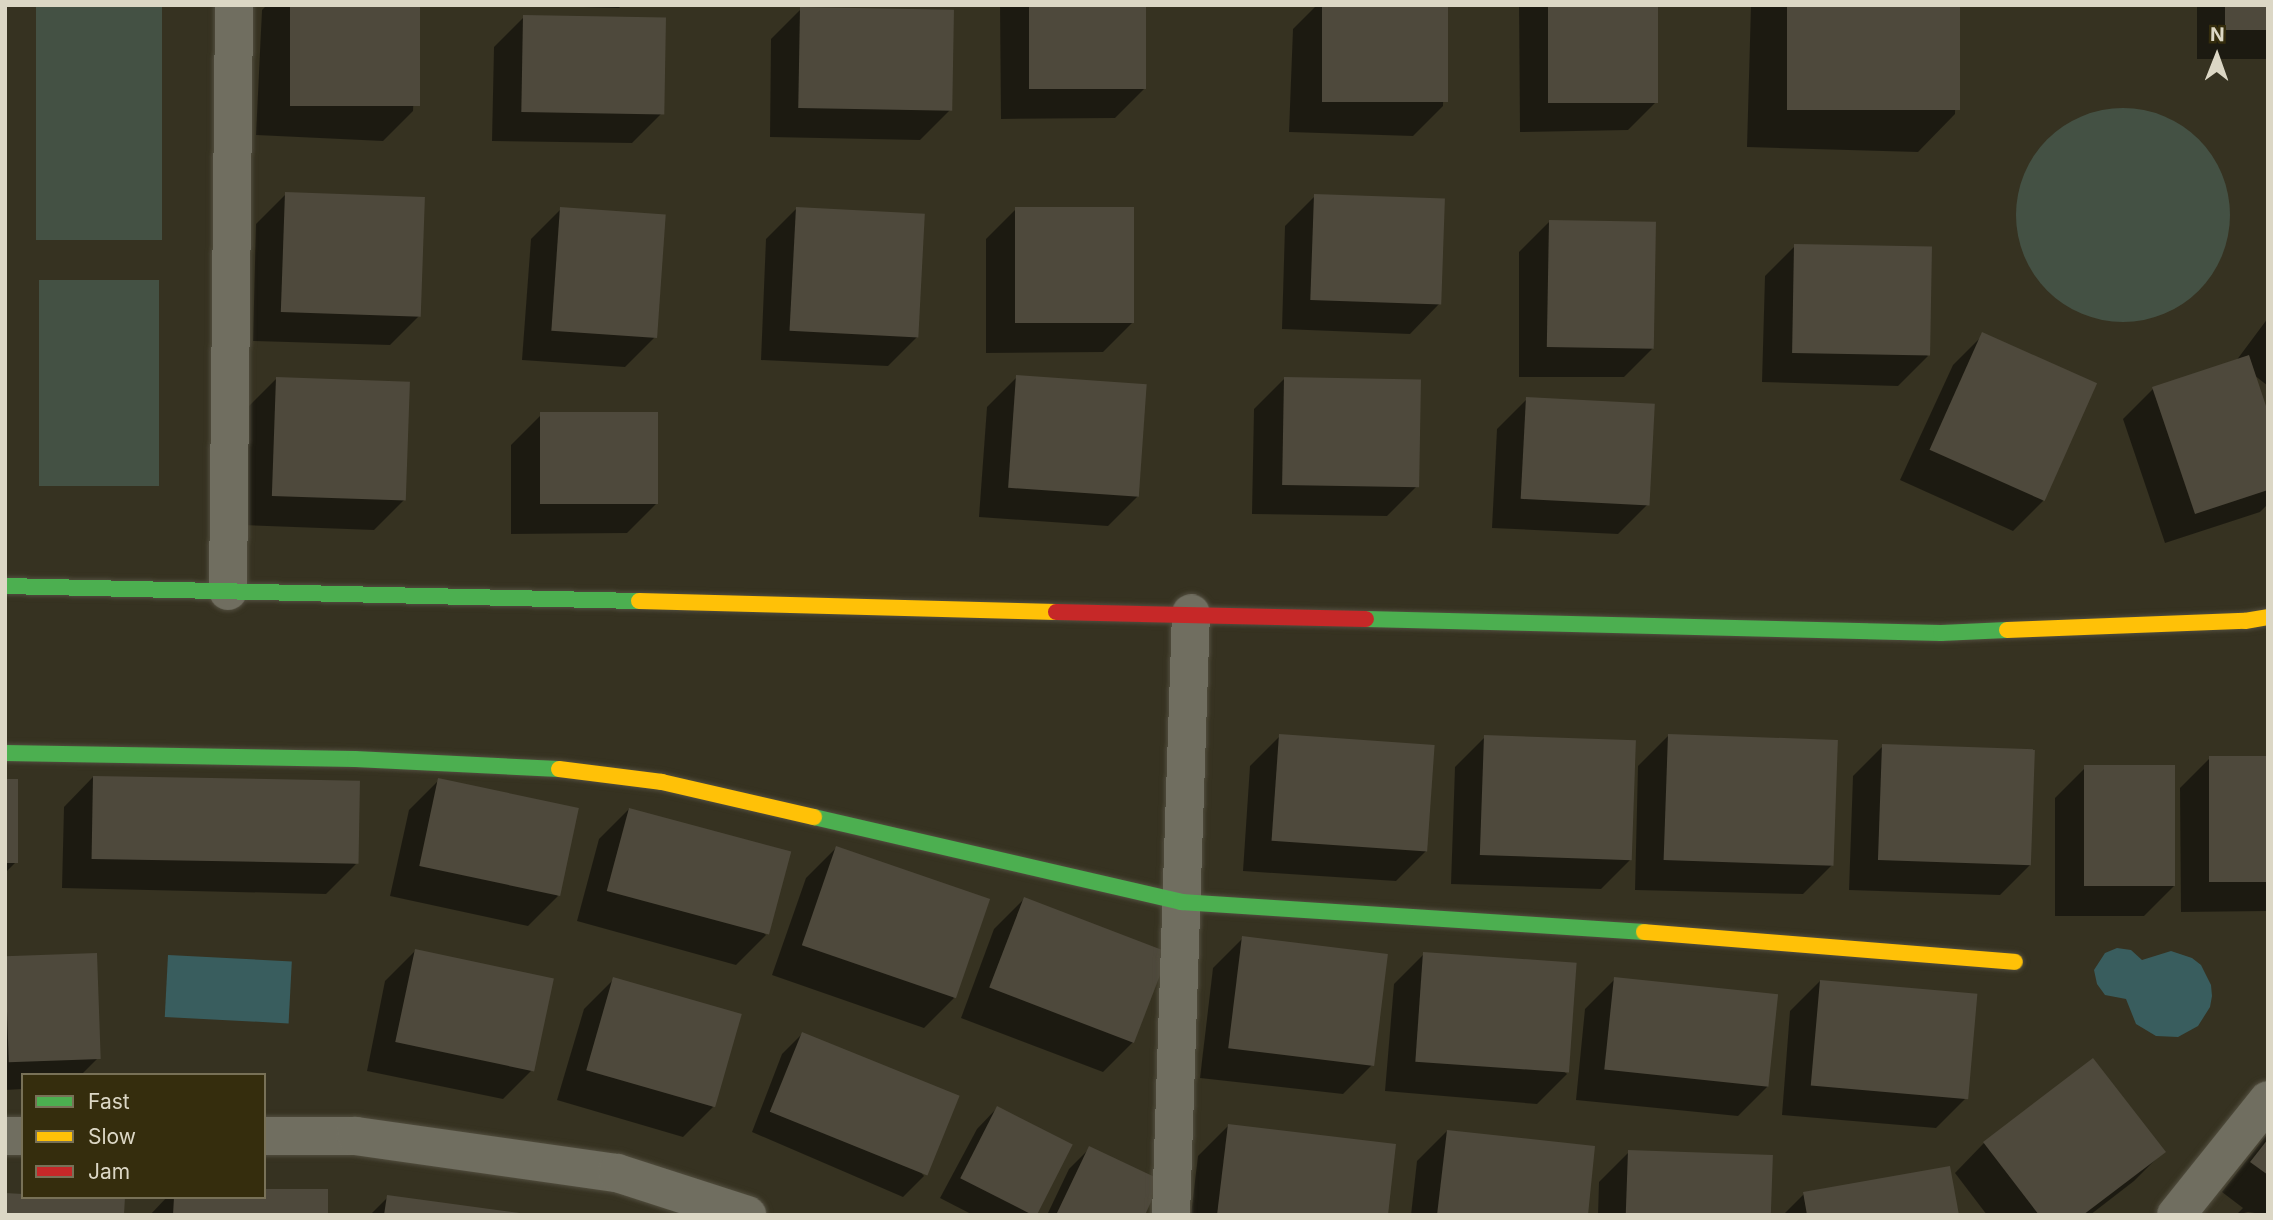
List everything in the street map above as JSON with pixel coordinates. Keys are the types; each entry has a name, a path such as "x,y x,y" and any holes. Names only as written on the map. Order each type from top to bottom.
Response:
{"street":[{"path":"228,591 234,5"},
{"path":"5,586 1941,633 2245,621 2268,617"},
{"path":"1171,1215 1191,613"},
{"path":"5,753 355,758 568,771 662,782 1181,902 1510,921 2015,962"},
{"path":"2176,1215 2268,1100"},
{"path":"266,1136 356,1136 617,1173 747,1215"}],"green space":[{"path":"36,5 162,5 162,240 36,240"},
{"path":"2123,108 2164,116 2199,139 2222,174 2230,215 2222,256 2199,291 2164,314 2123,322 2082,314 2047,291 2024,256 2016,215 2024,174 2047,139 2082,116"},
{"path":"39,280 159,280 159,486 39,486"}],"water":[{"path":"2117,948 2131,950 2142,960 2171,951 2192,958 2201,965 2211,985 2212,996 2210,1007 2198,1026 2178,1037 2156,1036 2136,1024 2126,999 2105,995 2097,984 2094,970 2105,953"},
{"path":"168,955 292,961 289,1023 165,1017"}],"building":[{"path":"290,5 420,5 420,106 290,106"},
{"path":"1029,5 1146,5 1146,89 1029,89"},
{"path":"1322,5 1448,5 1448,102 1322,102"},
{"path":"1548,5 1658,5 1658,103 1548,103"},
{"path":"1787,5 1960,5 1960,110 1787,110"},
{"path":"2225,5 2268,5 2268,30 2225,30"},
{"path":"800,7 954,10 952,111 798,108"},
{"path":"523,15 666,17 664,114 521,112"},
{"path":"285,192 425,197 421,317 281,312"},
{"path":"1314,194 1445,199 1441,305 1310,300"},
{"path":"560,207 666,214 657,338 551,331"},
{"path":"796,207 925,214 918,338 790,331"},
{"path":"1015,207 1134,207 1134,323 1015,323"},
{"path":"1549,220 1656,222 1654,349 1547,347"},
{"path":"1794,244 1932,246 1930,355 1792,353"},
{"path":"1982,332 2097,383 2045,501 1930,450"},
{"path":"2249,355 2268,412 2268,490 2195,514 2152,387"},
{"path":"1016,375 1147,384 1139,497 1008,488"},
{"path":"276,377 410,382 406,501 272,496"},
{"path":"1284,377 1421,379 1419,487 1282,485"},
{"path":"1526,397 1655,404 1649,506 1521,499"},
{"path":"540,412 658,412 658,504 540,504"},
{"path":"1279,734 1435,745 1427,852 1272,841"},
{"path":"1668,734 1838,740 1833,866 1664,860"},
{"path":"1484,735 1636,740 1632,860 1480,855"},
{"path":"1882,744 2035,749 2031,865 1878,860"},
{"path":"2209,756 2268,756 2268,882 2209,882"},
{"path":"2084,765 2175,765 2175,886 2084,886"},
{"path":"93,776 360,781 359,864 92,859"},
{"path":"438,778 579,808 560,896 419,866"},
{"path":"5,779 18,779 18,863 5,863"},
{"path":"629,808 791,851 769,935 607,891"},
{"path":"836,846 990,899 956,998 802,945"},
{"path":"1024,897 1169,953 1134,1043 989,988"},
{"path":"1242,936 1388,954 1374,1066 1228,1048"},
{"path":"415,949 554,979 534,1071 395,1042"},
{"path":"1423,952 1577,963 1569,1072 1415,1062"},
{"path":"97,953 101,1059 9,1062 5,956"},
{"path":"613,977 742,1014 715,1107 586,1070"},
{"path":"1614,977 1778,994 1768,1087 1604,1069"},
{"path":"1820,980 1977,994 1968,1099 1811,1086"},
{"path":"802,1032 960,1096 927,1175 770,1112"},
{"path":"2093,1058 2166,1152 2083,1215 2039,1215 1983,1142"},
{"path":"997,1106 1073,1145 1037,1215 960,1178"},
{"path":"1228,1124 1396,1144 1388,1215 1217,1215"},
{"path":"1447,1130 1595,1146 1588,1215 1437,1215"},
{"path":"2268,1139 2268,1175 2250,1162"},
{"path":"1089,1146 1161,1180 1145,1215 1056,1215"},
{"path":"1628,1150 1773,1155 1771,1215 1626,1215"},
{"path":"1950,1166 1959,1215 1807,1215 1803,1192"},
{"path":"266,1189 328,1189 328,1215 173,1215 174,1199 266,1199"},
{"path":"5,1193 21,1194 21,1199 125,1199 124,1215 5,1215"},
{"path":"387,1195 520,1213 520,1215 384,1215"}],"traffic: fast":[{"path":"5,586 639,601"},
{"path":"1366,619 1941,633 2007,630"},
{"path":"5,753 355,759 559,769"},
{"path":"814,817 1181,902 1644,932"}],"traffic: slow":[{"path":"639,601 1056,612"},
{"path":"2007,630 2245,621 2268,617"},
{"path":"559,769 662,782 814,817"},
{"path":"1644,932 2015,962"}],"traffic: jam":[{"path":"1056,612 1366,619"}]}
